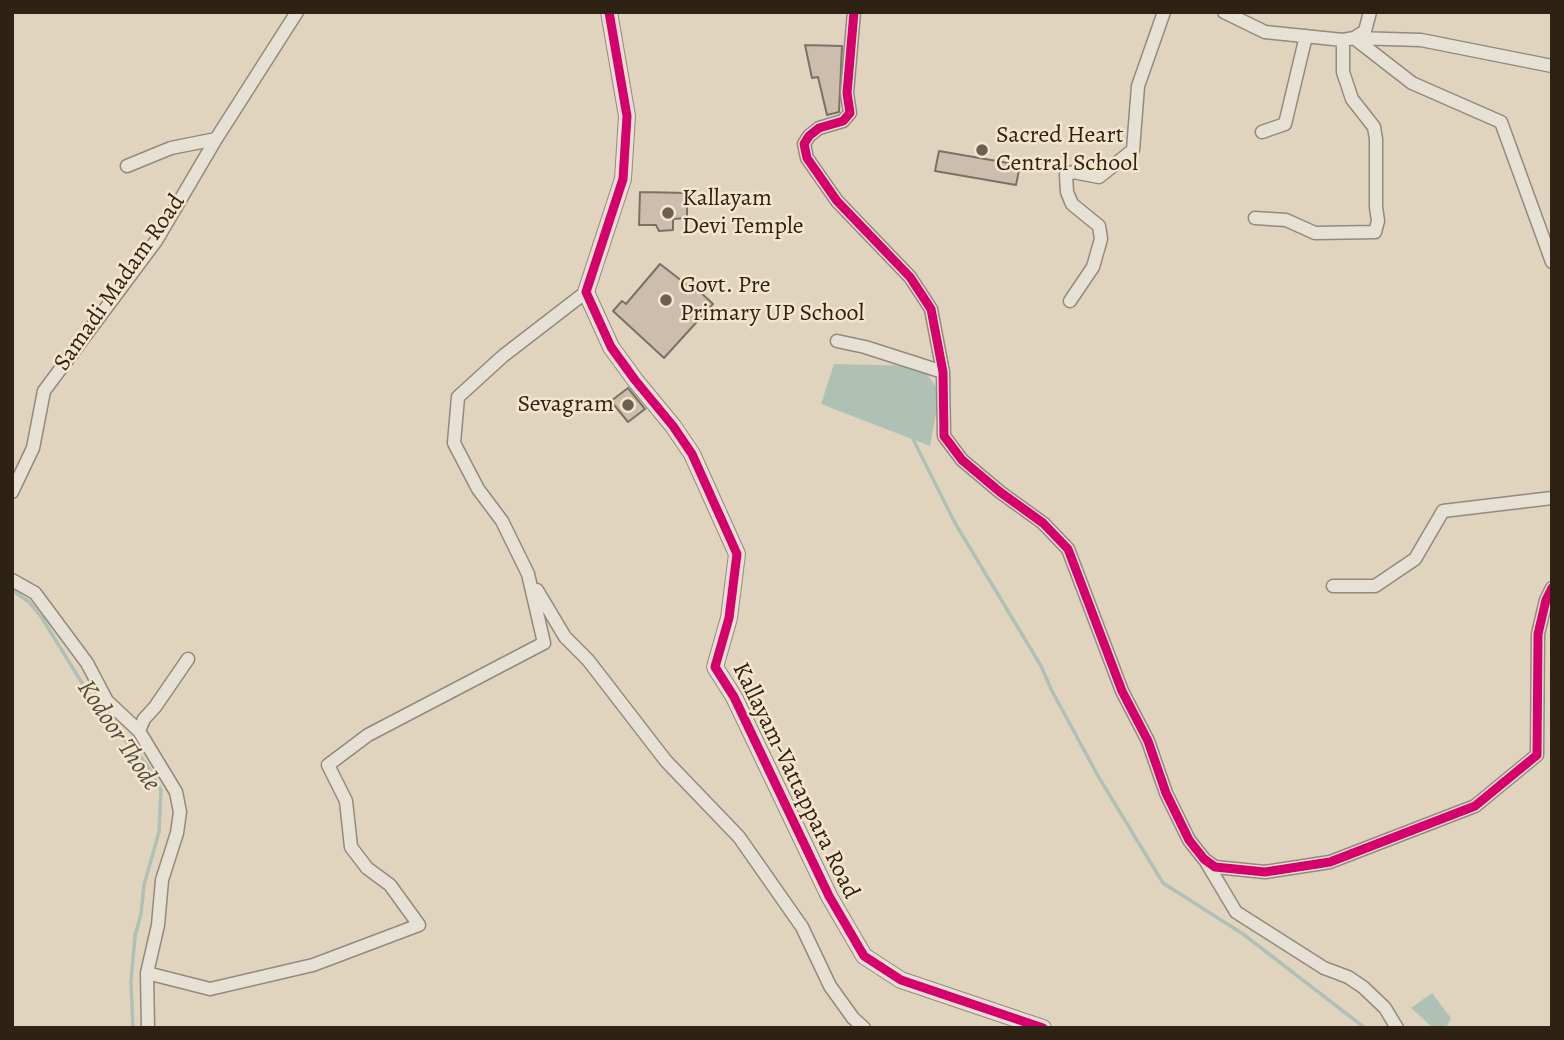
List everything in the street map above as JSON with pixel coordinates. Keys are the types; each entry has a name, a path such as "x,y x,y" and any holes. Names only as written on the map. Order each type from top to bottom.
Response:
{"street":[{"path":"610,12 627,117 623,179 586,292 503,356 458,397 454,443 478,489 502,521 550,615 666,761 739,837 802,927 830,986 853,1018 864,1028"},
{"path":"854,12 847,93 850,113 843,121 819,128 804,144 807,158 837,201 910,277 931,309 943,372 944,436 962,460 999,492 1043,523 1068,549 1122,691 1148,741 1166,793 1189,840 1204,859 1236,912 1324,968 1363,986 1385,1008 1397,1028"},
{"path":"1070,301 1093,267 1101,239 1099,226 1072,204 1067,192 1066,175 1073,172 1099,177 1133,150 1138,86 1164,12"},
{"path":"1224,12 1265,32 1348,39 1421,40 1552,66"},
{"path":"1348,39 1365,31 1370,12"},
{"name":"Samadi Madam Road","path":"12,492 33,449 44,391 156,241 292,14"},
{"path":"1262,132 1285,124 1306,36"},
{"path":"1255,218 1286,219 1315,233 1375,232 1378,221 1376,139 1374,127 1352,99 1343,72 1348,39"},
{"path":"1348,39 1412,83 1501,122 1552,262"},
{"path":"127,166 171,148 216,139"},
{"name":"Kallayam-Vattappara Road","path":"586,292 611,347 692,454 727,529 738,561 729,618 715,667 734,697 803,846 860,949 868,960 901,980 1043,1028"},
{"path":"837,341 876,350 943,372"},
{"path":"1333,586 1375,586 1415,559 1443,511 1552,498"},
{"path":"147,973 210,989 313,965 419,925 390,886 368,868 351,846 346,802 328,765 368,735 544,643 528,575"},
{"path":"12,580 35,593 87,663 107,701 139,731 176,792 180,812 177,833 162,880 159,925 147,973 148,1028"},
{"path":"1204,859 1215,867 1265,872 1336,859 1475,806 1537,755 1538,634 1552,587"},
{"path":"139,731 144,719 155,708 188,659"}],"shaded area":[{"path":"834,364 921,366 940,392 930,446 821,404"},
{"path":"1432,993 1451,1018 1446,1028 1433,1028 1411,1008"}],"building":[{"path":"805,45 842,46 839,112 827,115 818,77 812,78"},
{"path":"939,151 1020,165 1016,185 935,171"},
{"name":"Kallayam Devi Temple","path":"640,192 687,193 687,218 673,219 673,230 659,231 656,225 639,225"},
{"path":"660,264 696,292 698,290 713,304 664,358 613,311 622,301 626,304"},
{"name":"Sevagram","path":"628,388 645,409 628,422 611,401"}],"waterway":[{"path":"912,437 955,523 1041,666 1098,776 1163,883 1243,934 1365,1028"},
{"name":"Kodoor Thode","path":"12,590 29,602 42,618 106,722 147,765 161,790 159,832 144,885 135,936 131,982 133,1028"}],"cycle path":[{"path":"609,12 627,116 623,179 586,292 611,347 692,454 737,554 729,618 715,667 734,697 829,896 864,956 901,980 1043,1028"},
{"path":"854,12 847,93 850,113 843,121 819,128 809,136 804,144 807,158 837,201 910,277 931,309 943,372 944,436 962,460 1043,523 1068,549 1122,691 1148,741 1166,793 1189,840 1204,859 1215,867 1265,872 1330,862 1475,806 1537,755 1538,634 1546,600 1552,588"}],"place":[{"name":"Sacred Heart Central School","path":"982,150"},
{"name":"Kallayam Devi Temple","path":"668,213"},
{"name":"Govt. Pre Primary UP School","path":"666,300"},
{"name":"Sevagram","path":"628,405"}]}
